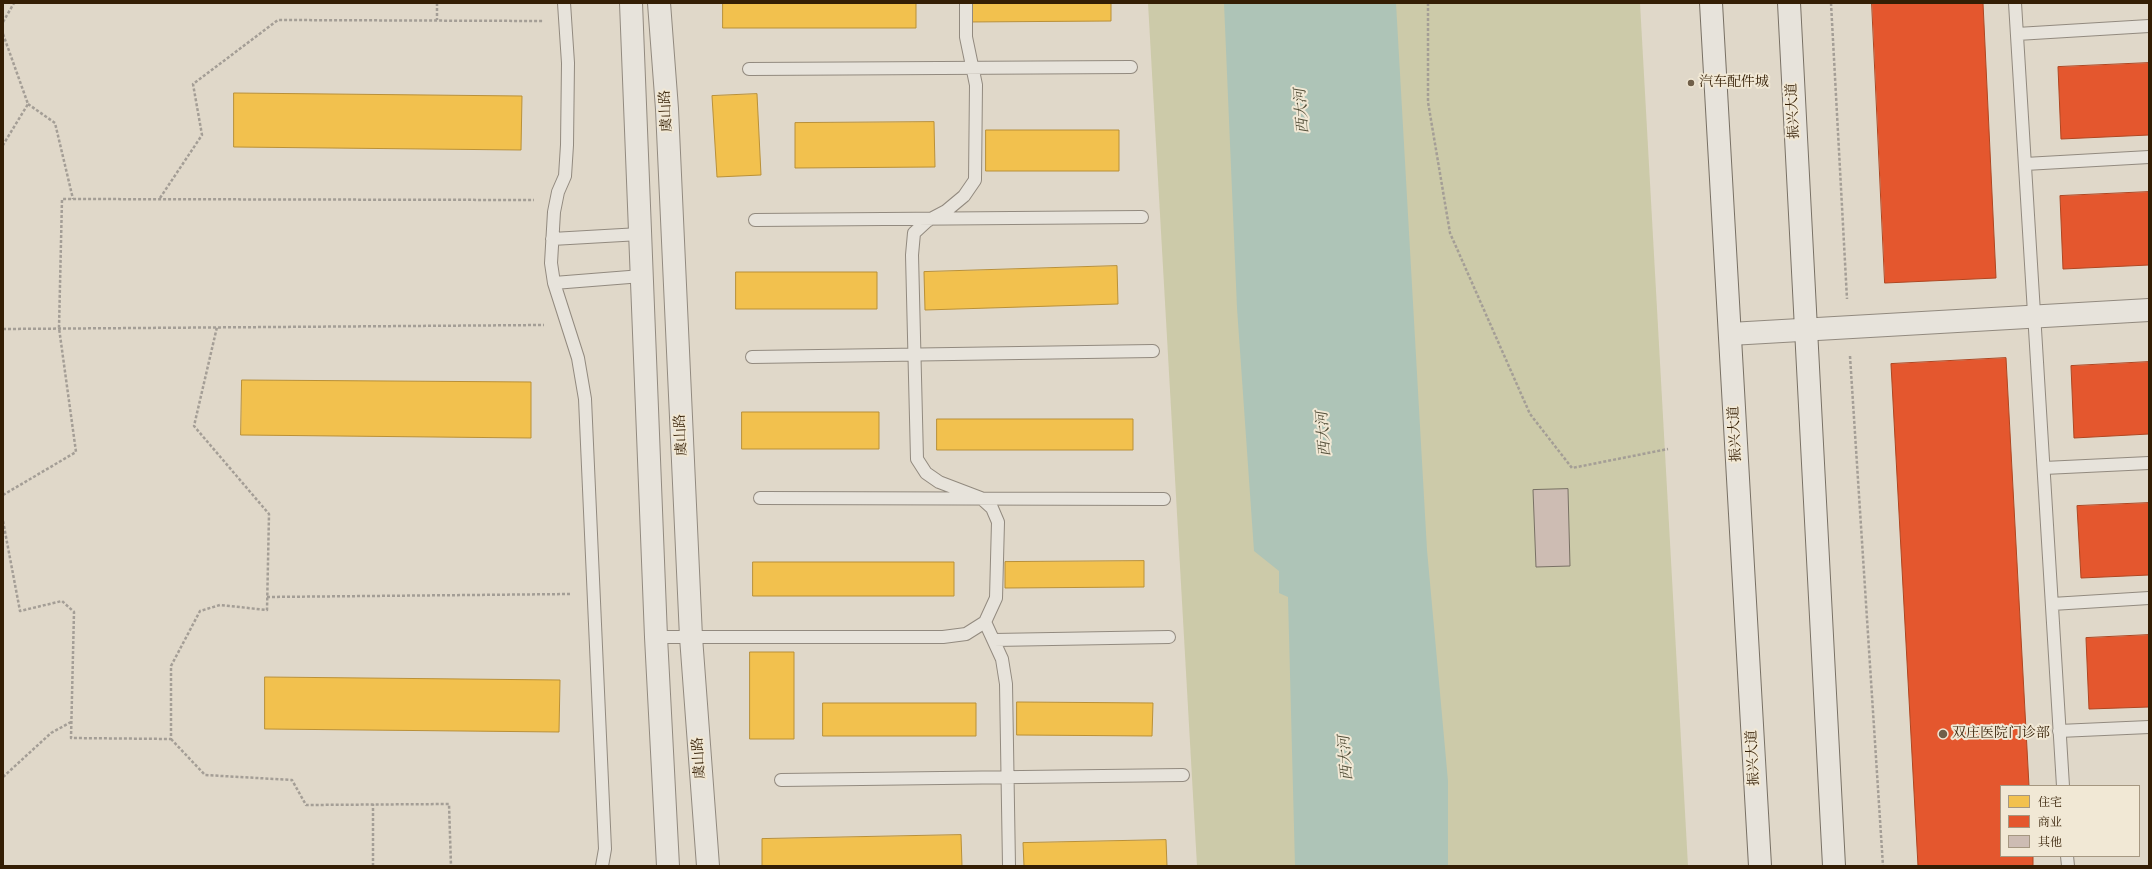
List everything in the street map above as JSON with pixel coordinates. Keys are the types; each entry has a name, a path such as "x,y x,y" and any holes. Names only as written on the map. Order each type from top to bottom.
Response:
{"street":[{"path":"631,3 656,637 668,866"},
{"name":"虞山路","path":"659,3 668,117 691,637 708,866"},
{"name":"振兴大道","path":"1711,3 1760,866"},
{"name":"振兴大道","path":"1789,3 1834,866"},
{"path":"1730,334 2149,310"}],"lane":[{"path":"564,3 568,63 567,145 565,176 557,200 552,239 551,264 554,283 569,325 578,358 585,399 605,849 602,866"},
{"path":"656,637 944,637 966,634 985,622 996,598 998,522 992,508 981,498 939,482 926,473 917,459 912,256 914,233 932,219 946,211 964,196 974,180 976,85 966,37 966,3"},
{"path":"2015,3 2063,785"},
{"path":"2017,34 2149,26"},
{"path":"749,69 1131,67"},
{"path":"2025,164 2149,157"},
{"path":"755,220 1142,217"},
{"path":"552,239 640,234"},
{"path":"554,283 642,276"},
{"path":"752,357 1153,351"},
{"path":"2044,468 2149,463"},
{"path":"760,498 1164,499"},
{"path":"2052,604 2149,598"},
{"path":"985,622 1002,659 1006,684 1009,866"},
{"path":"994,640 1169,636"},
{"path":"2060,731 2149,727"},
{"path":"781,780 1183,775"}],"path":[{"path":"3,22 14,3"},
{"path":"437,3 437,20"},
{"path":"1428,3 1428,102 1450,233 1530,414 1572,468 1668,449"},
{"path":"1831,3 1848,327 1883,866"},
{"path":"159,198 202,135 193,84 278,20 565,21"},
{"path":"3,34 28,104 56,123 73,198"},
{"path":"3,145 28,104"},
{"path":"3,495 76,452 60,328 62,198 557,200"},
{"path":"3,329 569,325"},
{"path":"217,327 194,426 269,514 267,610 220,605 200,611 171,666 171,739 205,775 292,780 306,805 449,804 451,866"},
{"path":"3,522 20,611 62,601 74,612 71,738 171,739"},
{"path":"267,597 594,594"},
{"path":"3,777 51,733 72,722"},
{"path":"373,804 373,866"}],"shaded area":[{"path":"1148,3 1640,3 1688,866 1197,866"}],"water":[{"name":"西大河","path":"1224,3 1396,3 1427,550 1448,781 1448,866 1295,866 1288,597 1279,593 1279,571 1254,551 1237,308"}],"building: 住宅":[{"path":"723,3 916,3 916,28 723,28"},
{"path":"966,3 1111,3 1111,21 966,22"},
{"path":"234,93 522,96 521,150 234,147"},
{"path":"757,94 761,175 717,177 712,96"},
{"path":"934,122 935,167 795,168 795,123"},
{"path":"986,130 1119,130 1119,171 986,171"},
{"path":"1117,266 1118,304 925,310 924,272"},
{"path":"736,272 877,272 877,309 736,309"},
{"path":"242,380 531,382 531,438 241,435"},
{"path":"742,412 879,412 879,449 742,449"},
{"path":"937,419 1133,419 1133,450 937,450"},
{"path":"1144,561 1144,587 1005,588 1005,562"},
{"path":"753,562 954,562 954,596 753,596"},
{"path":"750,652 794,652 794,739 750,739"},
{"path":"265,677 560,680 559,732 265,729"},
{"path":"1017,702 1153,703 1152,736 1017,735"},
{"path":"823,703 976,703 976,736 823,736"},
{"path":"961,835 962,866 762,866 762,839"},
{"path":"1166,840 1167,866 1024,866 1023,843"}],"building: 商业":[{"path":"1872,3 1983,3 1996,278 1885,283"},
{"path":"2149,63 2149,135 2061,139 2058,67"},
{"path":"2149,192 2149,265 2063,269 2060,196"},
{"path":"2006,358 2029,785 2000,785 2000,857 2033,857 2033,866 1918,866 1891,364"},
{"path":"2149,362 2149,434 2074,438 2071,366"},
{"path":"2149,503 2149,575 2081,578 2077,506"},
{"path":"2149,635 2149,707 2089,709 2086,638"}],"building: 其他":[{"path":"1568,489 1570,566 1536,567 1533,490"}],"place":[{"name":"汽车配件城","path":"1691,83"},
{"name":"双庄医院门诊部","path":"1943,734"}]}
